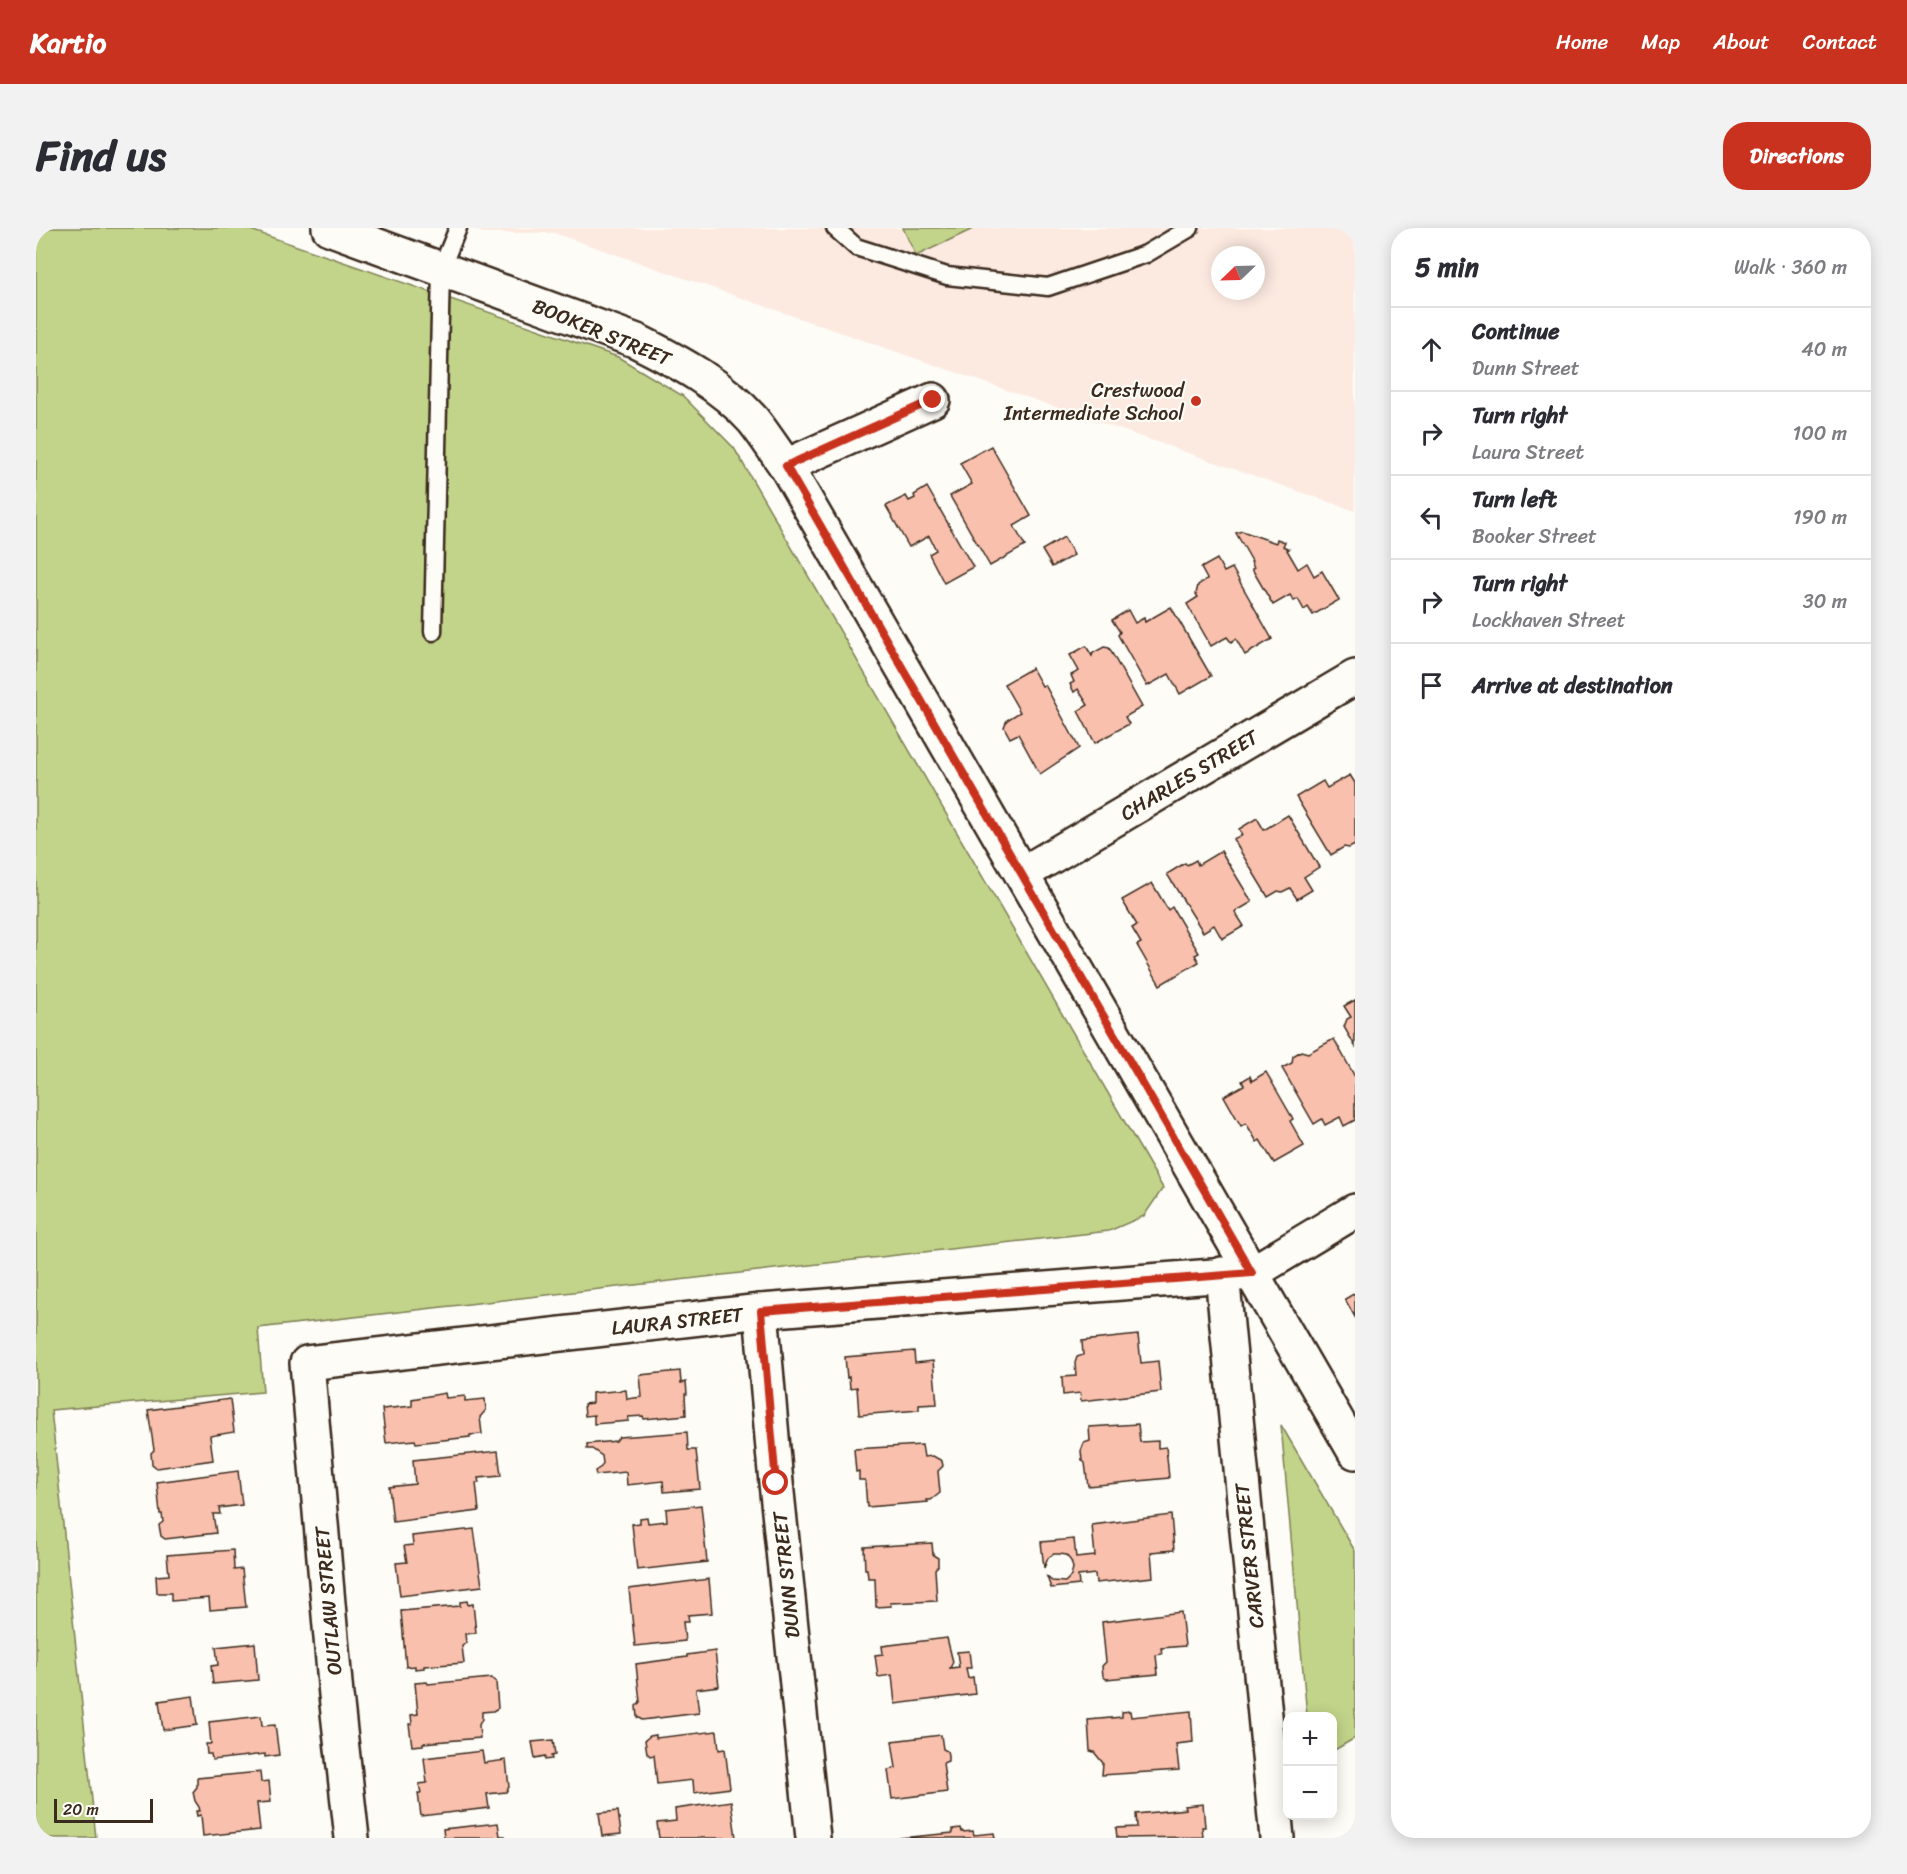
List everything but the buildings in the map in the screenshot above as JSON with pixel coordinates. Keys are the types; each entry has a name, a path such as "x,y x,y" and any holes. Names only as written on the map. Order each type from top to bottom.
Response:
{"street":[{"name":"BOOKER STREET","path":"329,228 637,341 670,357 720,389 752,420 786,466 1022,874 1237,1273 1355,1452"},
{"path":"786,466 933,400"},
{"name":"CHARLES STREET","path":"1022,874 1355,677"},
{"name":"LAURA STREET","path":"307,1363 761,1311 1237,1273 1355,1211"},
{"name":"CARVER STREET","path":"1237,1273 1277,1838"},
{"name":"DUNN STREET","path":"761,1311 776,1483 813,1838"},
{"name":"OUTLAW STREET","path":"307,1363 351,1838"}],"lane":[{"path":"433,632 441,269 458,228"},
{"path":"835,228 856,247 947,276 1048,287 1146,255 1190,228"}],"shaded area":[{"name":"Crestwood Intermediate School","path":"470,228 1355,228 1355,511 554,233 483,233"}],"green space":[{"path":"36,228 245,228 618,357 683,396 734,448 1163,1188 1144,1216 1109,1231 258,1328 263,1392 51,1410 96,1838 36,1838"},
{"path":"903,228 975,228 916,256"},
{"path":"1281,1425 1355,1551 1355,1738 1337,1749 1337,1712 1307,1712"}],"place":[{"name":"Crestwood Intermediate School","path":"1196,401"}],"route":[{"path":"776,1483 761,1311 1252,1273 786,466 933,400"}]}
